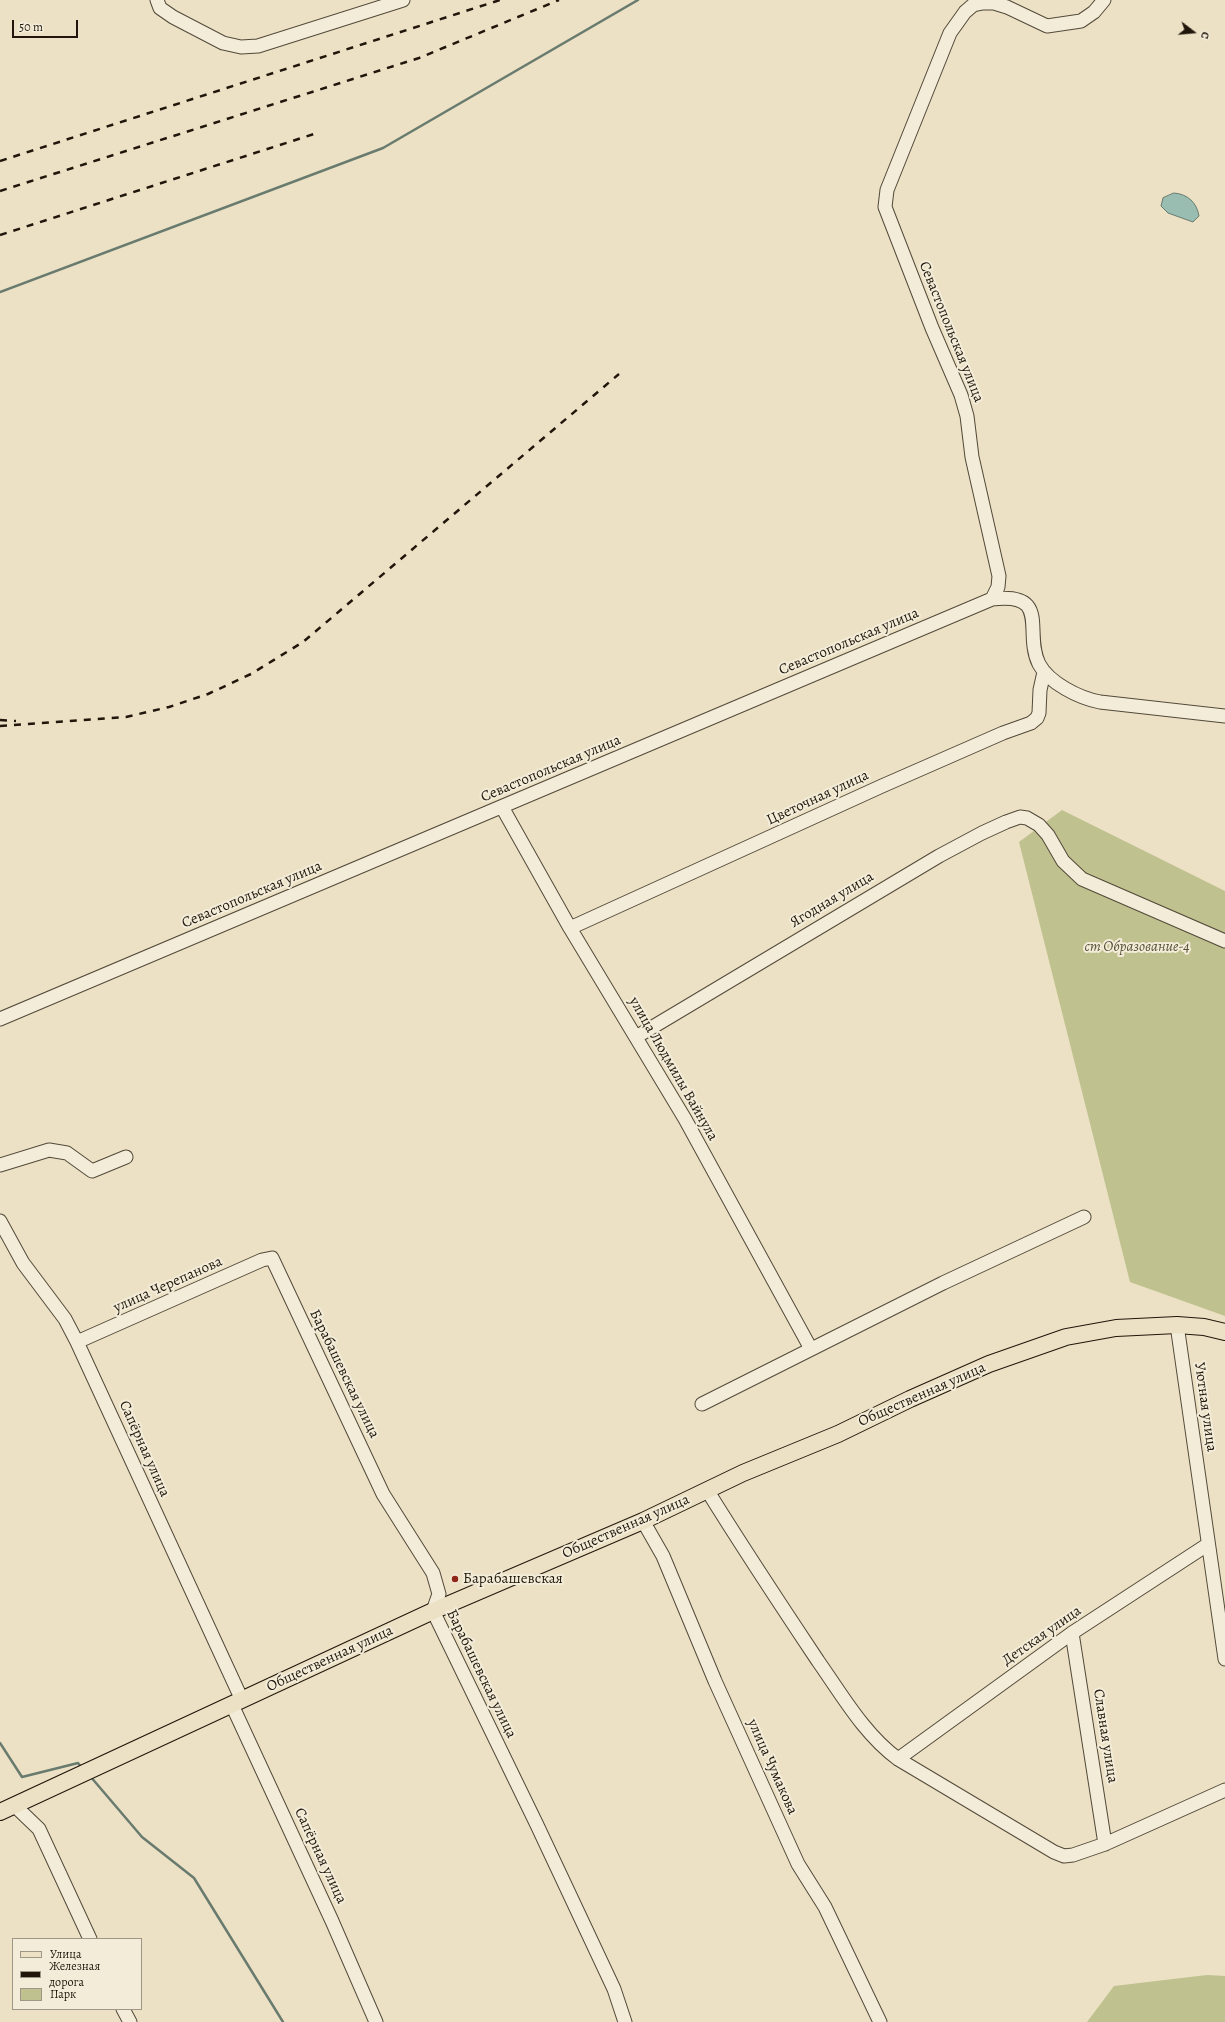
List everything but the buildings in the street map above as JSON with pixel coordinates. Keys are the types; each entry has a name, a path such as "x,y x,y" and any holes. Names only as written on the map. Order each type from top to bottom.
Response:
{"main road":[{"name":"Общественная улица","path":"7,1809 433,1611 643,1521 743,1472 838,1434 910,1399 1023,1351 1066,1337 1153,1325 1204,1327 1225,1332"}],"street":[{"path":"157,0 160,8 173,17 223,43 241,47 258,46 403,0"},
{"name":"Севастопольская улица","path":"0,1018 992,599 998,587 999,576 972,457 967,416 961,395 932,328 885,207 887,190 950,33 965,12 973,5 994,3 1048,26 1081,21 1094,12 1104,0"},
{"path":"992,599 1014,598 1026,604 1033,619 1038,663 1044,672 1064,688 1085,699 1225,716"},
{"name":"Цветочная улица","path":"570,928 882,786 1003,733 1031,723 1037,718 1039,713 1040,690 1044,672"},
{"name":"улица Людмилы Вайнула","path":"502,807 570,928 685,1119 811,1349"},
{"name":"Ягодная улица","path":"636,1037 914,870 982,832 1020,817 1028,818 1039,825 1048,835 1063,861 1082,879 1225,940"},
{"path":"0,1165 49,1150 67,1153 92,1171 126,1157"},
{"path":"702,1404 943,1282 1084,1217"},
{"name":"Сапёрная улица","path":"0,1221 23,1263 65,1319 78,1342 376,2022"},
{"name":"улица Черепанова","path":"78,1342 262,1260 272,1258"},
{"name":"Барабашевская улица","path":"272,1258 383,1494 433,1573 439,1594 433,1611 538,1825 614,1989 625,2022"},
{"name":"Уютная улица","path":"1178,1325 1207,1545 1225,1659"},
{"path":"707,1490 766,1584 841,1694 881,1747 898,1759 1054,1852 1064,1856 1073,1856 1105,1844 1225,1790"},
{"name":"улица Чумакова","path":"643,1521 663,1556 715,1681 798,1864 825,1907 880,2022"},
{"name":"Детская улица","path":"898,1759 1072,1633 1207,1545"},
{"name":"Славная улица","path":"1072,1633 1105,1844"},
{"path":"7,1809 39,1829 90,1938"},
{"path":"124,2010 130,2022"}],"green space":[{"name":"ст Образование-4","path":"1062,810 1225,891 1225,1316 1130,1282 1019,842"},
{"path":"1207,1975 1225,1976 1225,2022 1087,2022 1114,1986"}],"water":[{"path":"1174,193 1188,197 1194,203 1199,216 1193,222 1168,213 1161,206 1163,198"}],"waterway":[{"path":"0,292 383,148 638,0"},
{"path":"0,1743 22,1777 78,1763 82,1768"},
{"path":"90,1776 142,1837 194,1878 283,2022"}],"railway":[{"path":"0,161 500,0"},
{"path":"0,191 419,58 559,0"},
{"path":"0,235 314,134"},
{"path":"0,726 126,717 169,707 208,694 251,674 303,642 619,374"},
{"path":"0,720 16,721"}],"place":[{"name":"Барабашевская","path":"455,1579"}]}
